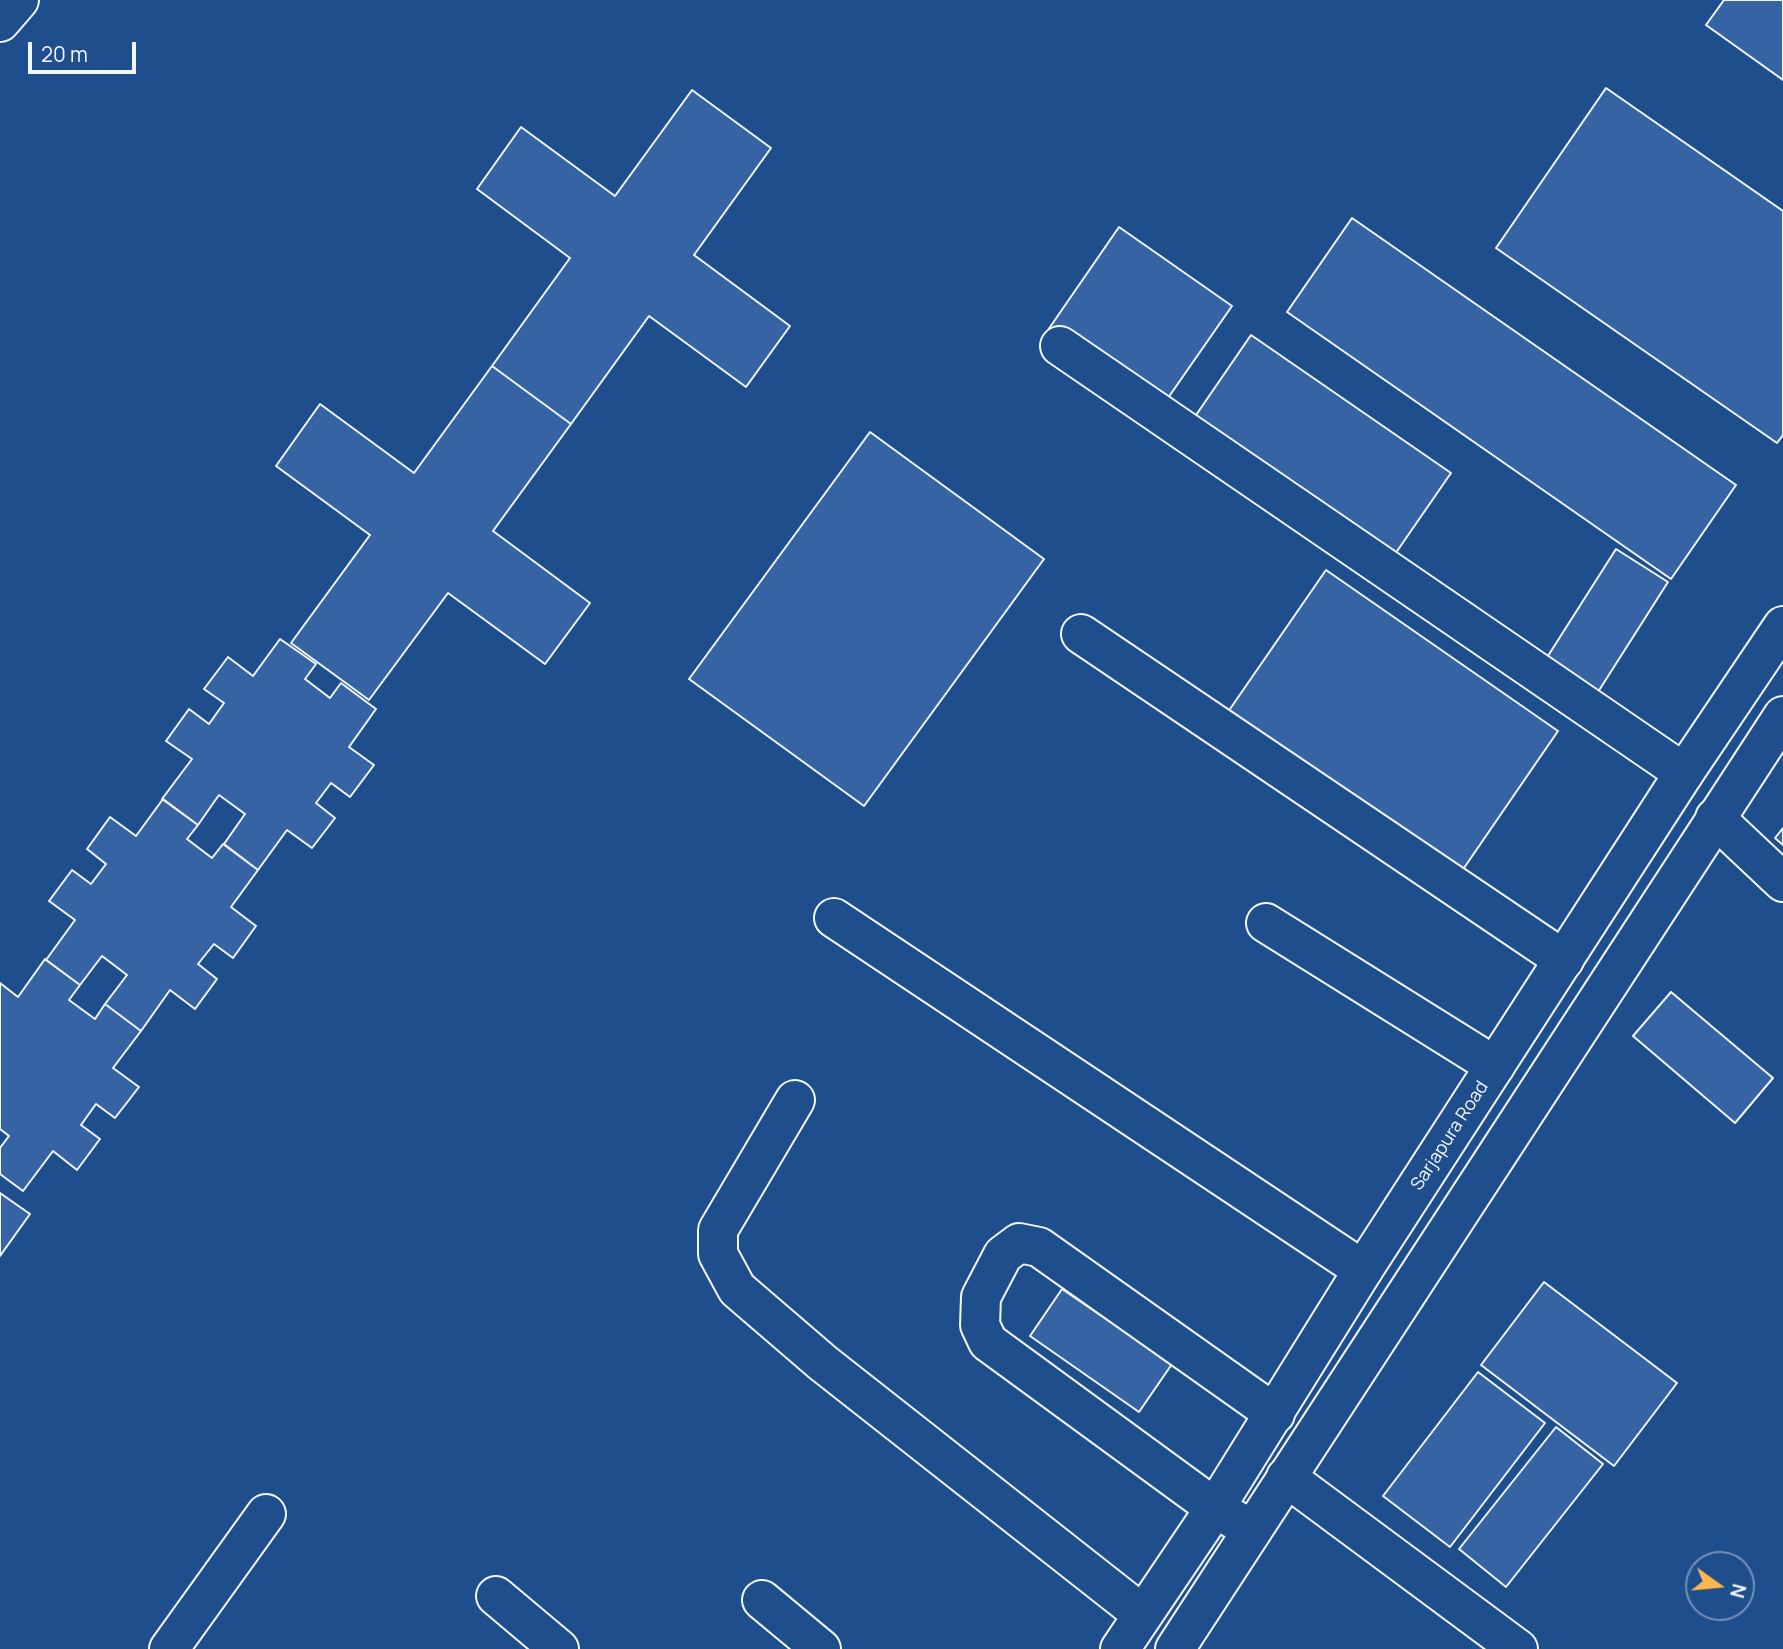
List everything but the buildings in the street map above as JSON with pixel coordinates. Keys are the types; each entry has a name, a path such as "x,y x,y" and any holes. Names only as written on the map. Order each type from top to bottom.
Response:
{"main road":[{"path":"0,22 19,0"},
{"path":"1060,346 1684,773"},
{"path":"1081,634 1564,960"},
{"name":"Sarjapura Road","path":"1119,1649 1215,1508 1363,1270 1684,773 1781,634"},
{"path":"1175,1649 1783,716"},
{"path":"1715,818 1783,882"},
{"path":"834,918 1363,1270"},
{"path":"1266,923 1495,1066"},
{"path":"795,1101 718,1230 718,1254 737,1289 823,1363 1142,1614"},
{"path":"1252,1530 1215,1508 988,1342 980,1325 981,1297 1003,1255 1019,1243 1039,1247 1275,1414"},
{"path":"1286,1477 1518,1649"},
{"path":"169,1649 265,1514"},
{"path":"496,1595 559,1649"},
{"path":"762,1600 821,1649"}]}
